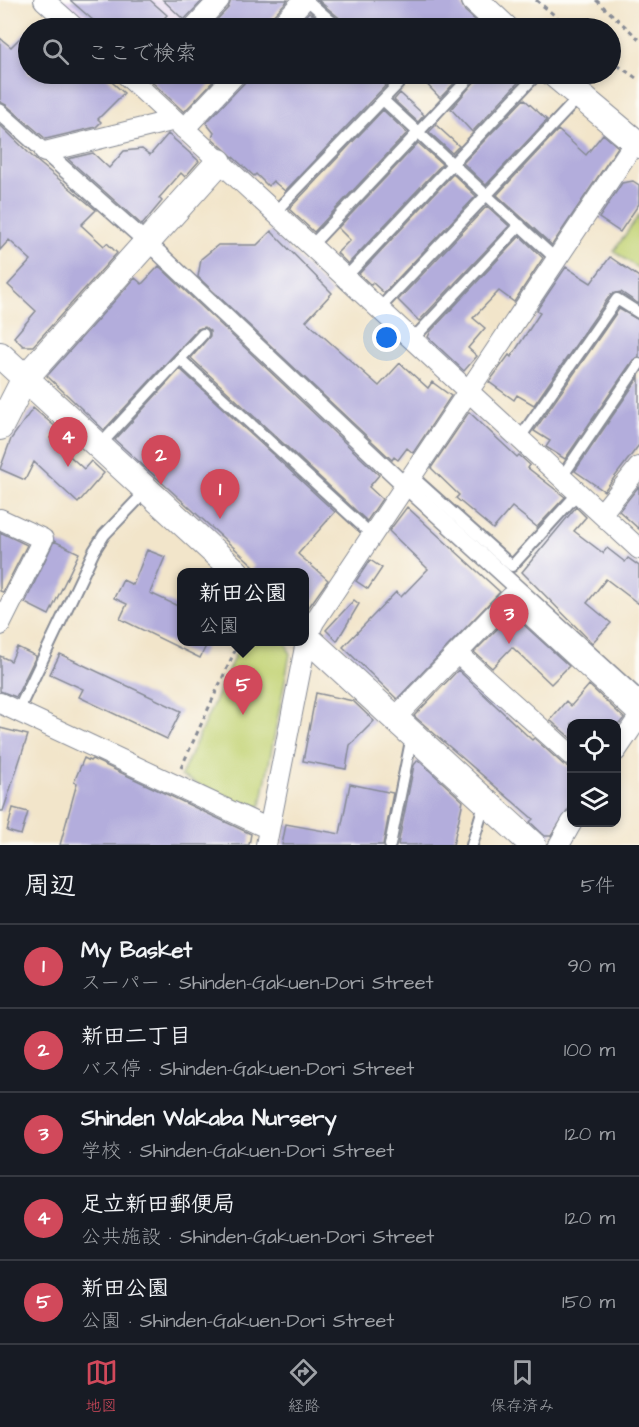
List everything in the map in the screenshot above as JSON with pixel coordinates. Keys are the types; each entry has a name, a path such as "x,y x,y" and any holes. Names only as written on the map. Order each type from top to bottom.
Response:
{"street":[{"path":"44,0 64,18"},
{"path":"202,18 219,0"},
{"path":"288,18 306,0"},
{"path":"475,0 494,18"},
{"path":"144,84 180,124 219,162 639,549"},
{"path":"45,152 180,124 225,84"},
{"path":"309,632 637,143 566,84"},
{"path":"0,112 410,482 639,699"},
{"path":"0,427 25,378 219,162"},
{"path":"0,355 231,568"},
{"path":"601,514 639,467"},
{"path":"0,519 43,538 0,625"},
{"path":"403,726 458,653 511,597 639,716 621,743"},
{"path":"309,639 533,845"},
{"path":"0,702 173,784 267,837 304,646"},
{"path":"458,653 567,751"},
{"path":"559,845 569,827"}],"lane":[{"path":"306,0 327,18"},
{"path":"275,213 398,84"},
{"path":"310,247 464,84"},
{"path":"345,278 528,84"},
{"path":"379,309 581,96"},
{"path":"383,100 557,260"},
{"path":"412,340 520,225"},
{"path":"519,439 617,300 639,313"},
{"path":"99,446 203,334"},
{"path":"180,359 373,536"},
{"path":"561,478 639,364"},
{"path":"410,482 512,566 578,493"},
{"path":"18,711 94,551 104,535 147,490"},
{"path":"390,845 403,726"},
{"path":"472,845 485,802"}],"path":[{"path":"536,0 558,18"},
{"path":"596,0 616,18"},
{"path":"621,23 639,39"},
{"path":"621,68 639,80"},
{"path":"173,784 237,646"}],"shaded area":[{"path":"61,0 211,0 194,18 80,18"}],"green space":[{"path":"639,215 639,269 614,251"},
{"path":"239,646 287,646 290,654 261,805 250,810 181,776"}],"building":[{"path":"70,0 150,0 167,15 164,18 91,18"},
{"path":"163,0 203,0 186,18 182,18"},
{"path":"231,0 288,0 271,18 218,18 228,8"},
{"path":"318,0 460,0 465,11 473,18 339,18"},
{"path":"309,12 316,18 303,18"},
{"path":"0,38 11,47 18,40 18,84 114,84 124,93 98,119 101,122 96,127 46,139 0,102"},
{"path":"154,84 211,84 184,112"},
{"path":"243,84 387,84 285,191 273,181 268,186 256,174 254,176 212,138 214,133 206,123"},
{"path":"427,84 453,84 440,98"},
{"path":"472,84 517,84 472,132 451,109"},
{"path":"400,93 424,115 418,122 394,100"},
{"path":"524,99 547,120 486,185 463,163"},
{"path":"383,110 407,133 314,232 289,209"},
{"path":"0,125 37,161 96,210 81,225 104,246 107,243 117,253 33,346 23,346 14,337 36,311 8,285 31,260 9,240 0,250"},
{"path":"436,125 459,146 452,153 429,132"},
{"path":"558,130 586,155 603,134 618,147 552,245 497,195"},
{"path":"168,134 199,161 185,177 181,173 159,198 162,201 142,225 68,159 93,153 109,168 124,151 142,149 150,155"},
{"path":"418,143 442,164 348,264 337,253 350,240 338,228"},
{"path":"453,174 476,196 384,293 373,283 371,285 359,274"},
{"path":"633,181 639,185 639,204 620,232 599,218 622,183"},
{"path":"487,206 509,226 419,321 398,300"},
{"path":"271,231 332,293 306,321 379,386 400,363 428,388 432,382 451,396 413,453 407,448 398,460 394,457 392,460 198,277 201,259 218,245 257,245"},
{"path":"520,236 543,258 514,302 499,291 473,318 485,328 468,348 477,356 464,371 428,337 431,331"},
{"path":"610,257 639,277 639,304 621,292 611,294 534,405 517,395 514,400 489,382 509,355 511,357 540,313 537,310 566,267 591,283"},
{"path":"159,266 379,475 369,487 382,499 367,521 191,358 210,336 210,331 205,327 198,329 104,430 47,376 135,278 142,284"},
{"path":"619,309 639,320 639,357 633,360 565,459 546,447 550,441 534,431"},
{"path":"180,369 335,512 298,554 328,580 309,607 309,568 253,568 254,566 115,440"},
{"path":"639,377 639,445 604,491 575,471"},
{"path":"33,408 58,429 50,438 84,469 91,461 104,473 78,503 34,462 25,480 0,469 11,439"},
{"path":"469,412 517,457 519,455 530,465 528,468 565,497 537,527 512,507 493,529 456,498 459,495 431,468"},
{"path":"639,486 639,529 619,511"},
{"path":"407,507 500,592 397,699 343,647 396,592 401,597 428,569 389,531"},
{"path":"576,507 586,517 574,531 603,553 607,548 625,562 628,558 639,566 639,604 606,579 587,603 611,623 592,643 522,572"},
{"path":"0,532 27,545 3,592 0,591"},
{"path":"54,541 79,553 49,615 25,603"},
{"path":"147,550 165,557 150,593 177,606 177,646 206,646 200,658 120,619 127,604 114,598 123,580 133,585"},
{"path":"370,560 382,568 368,589 356,581"},
{"path":"354,600 359,604 337,641 326,630"},
{"path":"512,614 569,666 551,684 512,647 492,668 474,652"},
{"path":"17,647 36,656 16,697 0,691 0,656 11,661"},
{"path":"60,654 181,711 167,739 79,697 83,689 50,674"},
{"path":"458,670 532,740 534,738 567,766 567,812 551,836 545,836 530,822 533,819 414,716"},
{"path":"589,685 624,718 621,722 621,719 567,719 567,735 550,720 566,701 571,706"},
{"path":"316,693 353,701 374,721 350,745 346,769 303,761"},
{"path":"0,728 28,735 3,811 0,811"},
{"path":"84,758 90,761 92,759 251,834 249,845 60,845 77,783 74,782"},
{"path":"418,760 463,801 453,845 398,845 414,765"},
{"path":"350,784 393,793 383,845 282,845 286,824 340,834"},
{"path":"13,808 28,812 21,835 7,831"}],"place":[{"name":"足立新田郵便局","path":"68,467"},
{"name":"新田二丁目","path":"161,485"},
{"name":"My Basket","path":"220,519"},
{"name":"Shinden Wakaba Nursery","path":"509,644"},
{"name":"新田公園","path":"243,715"}]}
